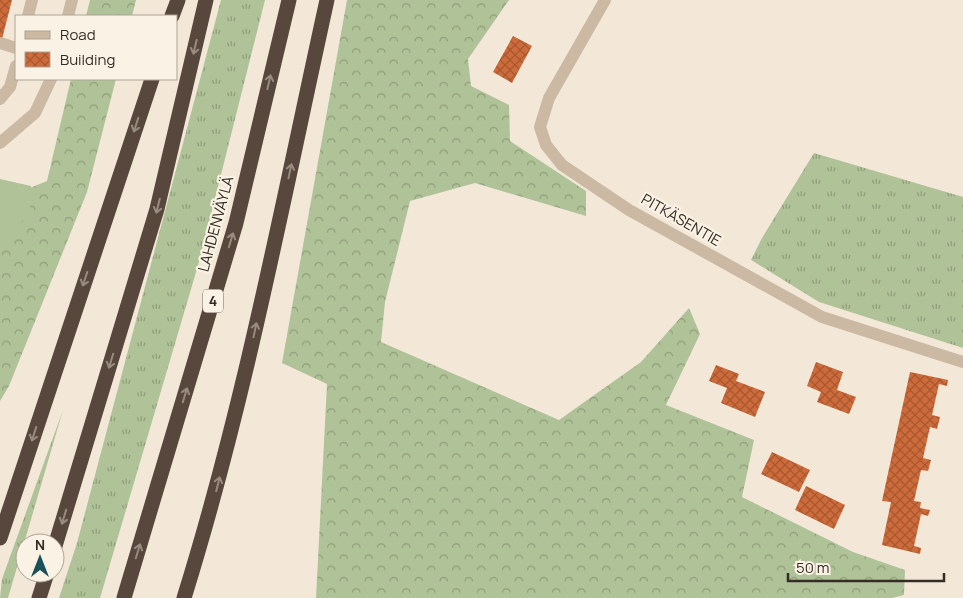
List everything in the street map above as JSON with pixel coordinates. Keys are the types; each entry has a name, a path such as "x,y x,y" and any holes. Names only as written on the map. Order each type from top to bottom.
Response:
{"highway":[{"path":"172,15 178,0"},
{"path":"59,533 157,209 206,0"},
{"name":"LAHDENVÄYLÄ","path":"124,598 236,223 289,0"},
{"path":"184,598 210,516 245,377 327,0"},
{"path":"1,532 152,80"},
{"path":"196,598 210,516"},
{"path":"39,598 44,583"}],"street":[{"path":"28,15 32,0"},
{"path":"68,15 72,0"},
{"name":"PITKÄSENTIE","path":"605,0 549,98 542,115 540,127 546,145 562,165 629,210 822,317 963,362"},
{"path":"0,43 15,48"},
{"path":"0,99 10,87 15,70"},
{"path":"0,143 35,113 51,80"}],"green space":[{"path":"90,0 136,0 132,15 86,15"},
{"path":"221,0 265,0 199,262 100,598 59,598 77,543"},
{"path":"347,0 509,0 468,59 471,86 509,105 510,141 586,191 586,216 475,183 410,201 385,302 381,342 559,420 641,362 689,308 700,334 666,405 754,440 742,497 853,552 905,570 904,595 892,598 316,598 327,384 282,363"},
{"path":"71,80 116,80 87,192 9,386 0,401 0,200 47,181"},
{"path":"814,153 963,197 963,348 819,302 751,260 762,238"},
{"path":"0,179 31,186 30,212 0,246"},
{"path":"63,410 27,533 19,533"},
{"path":"15,543 15,574 8,598 0,598 2,579"}],"building":[{"path":"0,0 12,0 1,43 0,43"},
{"path":"513,36 532,46 512,83 493,72"},
{"path":"816,362 843,372 837,390 856,397 849,414 817,402 821,392 807,386"},
{"path":"716,365 739,374 736,381 765,392 755,417 721,403 727,388 709,381"},
{"path":"910,372 948,380 947,386 939,384 932,415 940,417 937,429 930,427 923,458 931,460 928,471 921,470 914,501 921,502 920,508 930,510 928,516 921,514 914,546 921,548 920,554 882,545 891,502 882,501"},
{"path":"772,452 810,470 799,492 761,474"},
{"path":"806,486 845,505 834,529 795,510"}]}
